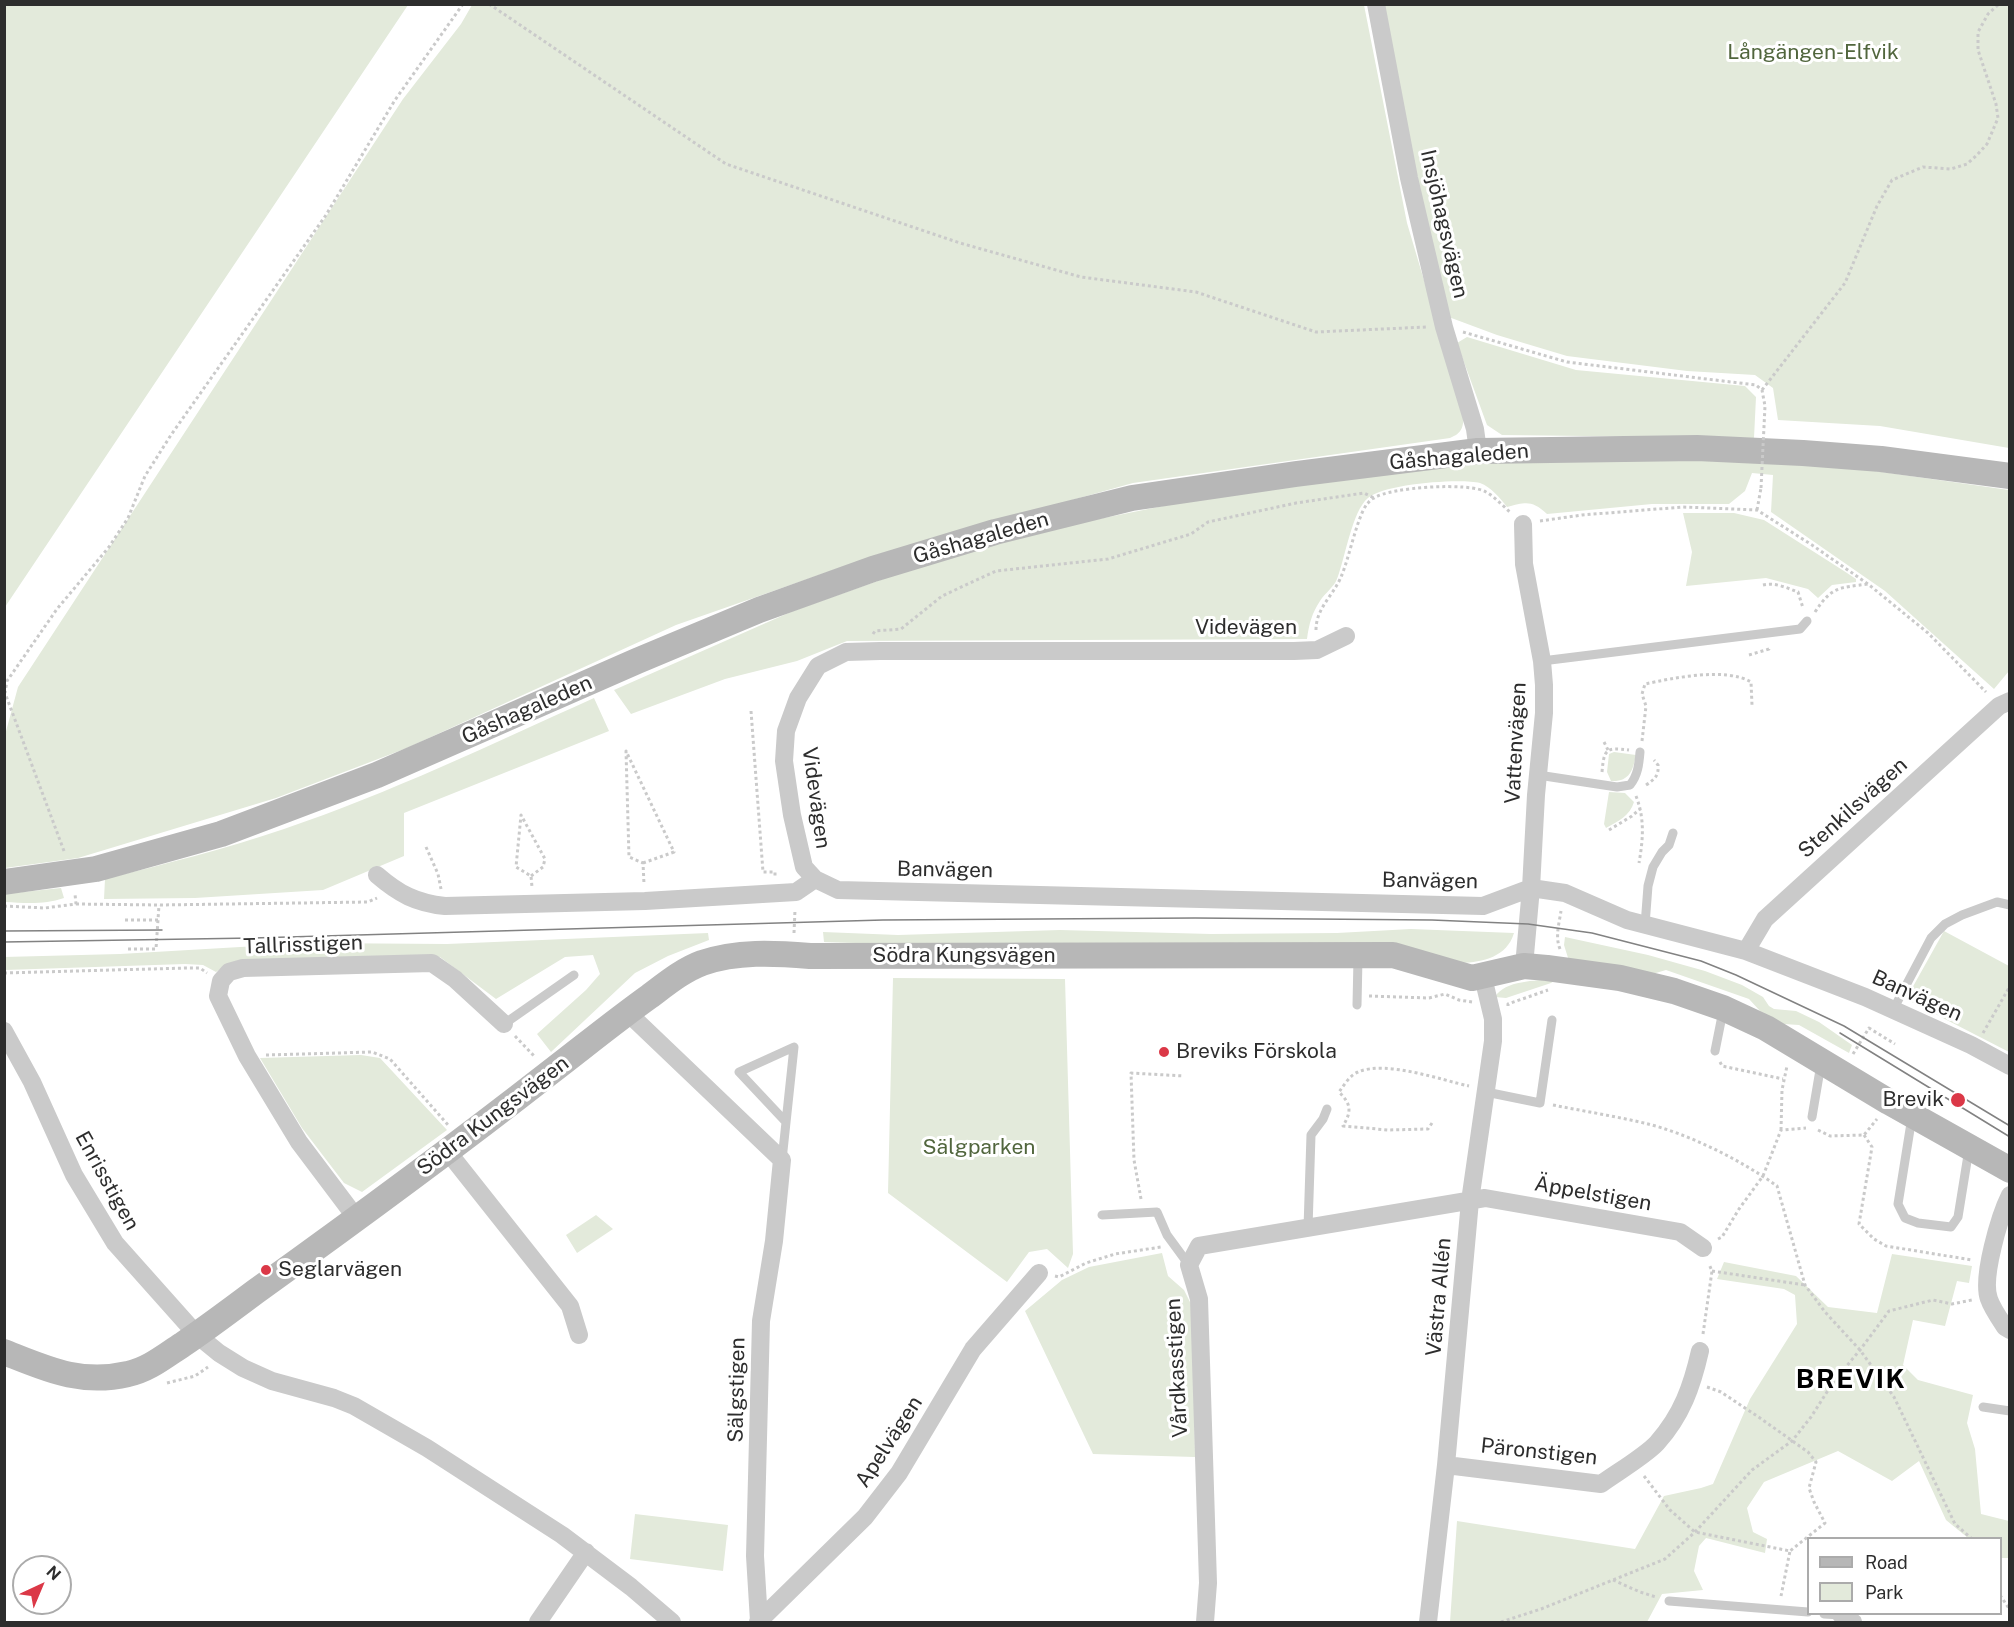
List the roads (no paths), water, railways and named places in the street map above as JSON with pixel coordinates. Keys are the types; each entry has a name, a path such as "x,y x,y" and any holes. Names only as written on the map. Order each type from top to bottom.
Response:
{"street":[{"name":"Insjöhagsvägen","path":"1376,4 1409,178 1444,327 1475,429 1478,451"},
{"name":"Gåshagaleden","path":"4,882 96,869 221,834 377,775 759,610 873,568 995,532 1132,498 1273,477 1478,451 1697,448 1893,460 2010,476"},
{"name":"Vattenvägen","path":"1523,524 1524,564 1542,661 1544,713 1524,966"},
{"name":"Videvägen","path":"377,875 397,890 425,904 445,906 645,900 796,892 815,879 804,867 792,815 784,761 786,731 798,698 818,666 846,652 1317,650 1346,636"},
{"name":"Stenkilsvägen","path":"1746,951 1765,919 2005,703"},
{"name":"Banvägen","path":"815,879 838,890 1483,906 1513,897 1531,888 1565,893 1627,920 1746,951 1865,997 2010,1066"},
{"name":"Södra Kungsvägen","path":"4,1352 73,1377 114,1377 146,1368 197,1335 357,1219 457,1145 627,1012 678,976 700,964 722,957 750,954 810,956 1393,955 1462,977 1483,977 1524,966 1620,978 1674,991 1723,1008 1766,1028 1889,1102 2010,1170"},
{"name":"Tallrisstigen","path":"357,1219 299,1142 247,1056 218,996 221,981 229,972 243,968 432,963 454,979 504,1024"},
{"name":"Västra Allén","path":"1428,1623 1446,1465 1470,1201 1493,1041 1493,1019 1483,977"},
{"path":"627,1012 782,1160"},
{"name":"Enrisstigen","path":"4,1031 32,1082 74,1175 115,1242 197,1335"},
{"path":"457,1145 570,1306 579,1335"},
{"name":"Sälgstigen","path":"758,1622 755,1556 761,1321 774,1241 782,1160"},
{"path":"2010,1195 2003,1209 1989,1263 1988,1297 2005,1327 2010,1330"},
{"name":"Äppelstigen","path":"1470,1201 1485,1198 1680,1232 1703,1248"},
{"path":"1189,1265 1199,1246 1470,1201"},
{"name":"Vårdkasstigen","path":"1189,1265 1199,1299 1208,1583 1205,1623"},
{"name":"Apelvägen","path":"758,1622 865,1517 899,1473 973,1349 1039,1273"},
{"path":"197,1335 219,1353 243,1368 272,1380 354,1406 427,1448 586,1552 672,1623"},
{"name":"Päronstigen","path":"1446,1465 1601,1484 1656,1444 1678,1413 1693,1383 1700,1351"},
{"path":"537,1623 586,1552"}],"lane":[{"path":"1542,661 1800,629 1807,621"},
{"path":"1538,775 1617,787 1631,783 1635,779 1640,752"},
{"path":"1645,925 1648,886 1653,867 1669,845 1673,833"},
{"path":"1893,1010 1931,938 1945,924 1997,902 2010,905"},
{"path":"1357,1000 1358,955"},
{"path":"504,1024 574,975"},
{"path":"1715,1051 1723,1008"},
{"path":"1486,1091 1540,1103 1552,1020"},
{"name":"Sälgstigen","path":"782,1160 794,1047 739,1072 785,1120"},
{"path":"1812,1117 1821,1062"},
{"path":"1308,1228 1311,1135 1323,1119 1327,1109"},
{"path":"1912,1115 1898,1204 1905,1218 1918,1223 1952,1227 1958,1217 1970,1148"},
{"path":"1102,1215 1157,1212 1167,1235 1189,1265"},
{"path":"1983,1407 2010,1411"},
{"path":"1669,1601 1807,1612"}],"tram line":[{"path":"4,942 253,938 883,920 1195,918 1432,920 1528,924 1592,933 1701,961 1736,975 1844,1026 2010,1126"},
{"path":"4,931 162,930"},
{"path":"1840,1033 2010,1137"}],"place":[{"name":"Breviks Förskola","path":"1164,1052"},
{"name":"Brevik","path":"1958,1100"},
{"name":"Seglarvägen","path":"266,1270"}],"district":[{"name":"BREVIK","path":"1851,1380"}],"park label":[{"name":"Långängen-Elfvik","path":"1813,53"},
{"name":"Sälgparken","path":"979,1148"}]}
